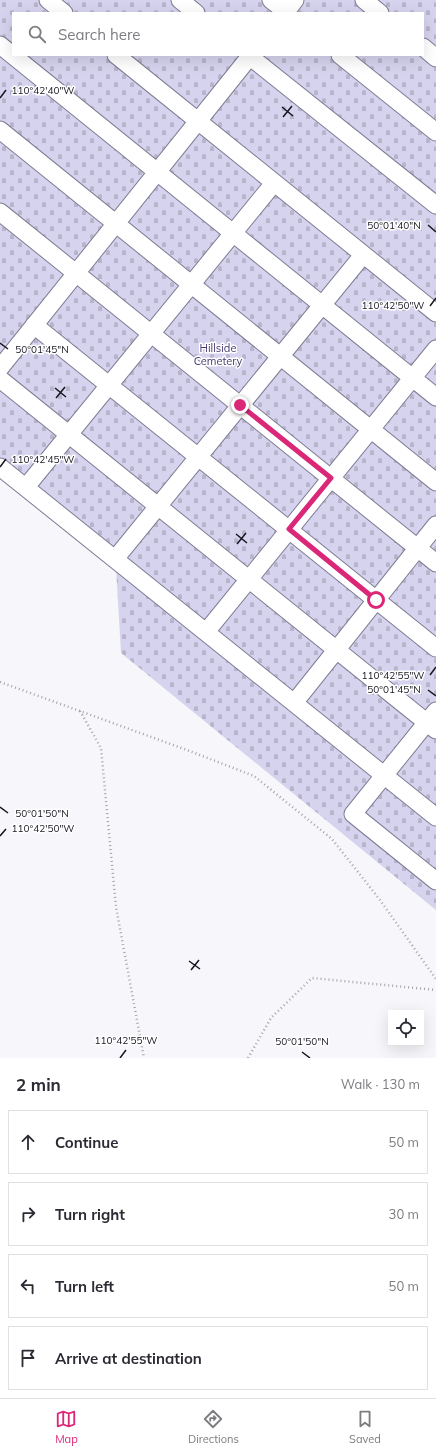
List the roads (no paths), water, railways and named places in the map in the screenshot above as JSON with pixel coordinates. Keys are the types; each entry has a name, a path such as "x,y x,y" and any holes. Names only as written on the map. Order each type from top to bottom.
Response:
{"lane":[{"path":"48,0 63,12"},
{"path":"180,0 195,12"},
{"path":"271,0 288,9"},
{"path":"364,0 379,12"},
{"path":"0,45 12,55"},
{"path":"424,48 436,58"},
{"path":"14,56 436,397"},
{"path":"117,56 436,313"},
{"path":"0,368 249,56"},
{"path":"251,56 436,205"},
{"path":"341,56 436,132"},
{"path":"0,130 436,482"},
{"path":"26,487 274,183"},
{"path":"0,212 436,563"},
{"path":"115,558 363,255"},
{"path":"34,324 436,648"},
{"path":"206,632 436,348"},
{"path":"0,379 336,650 433,721 384,775 353,814 436,881"},
{"path":"0,466 436,817"},
{"path":"294,703 436,525"}],"park label":[{"name":"Hillside Cemetery","path":"218,354"}]}
